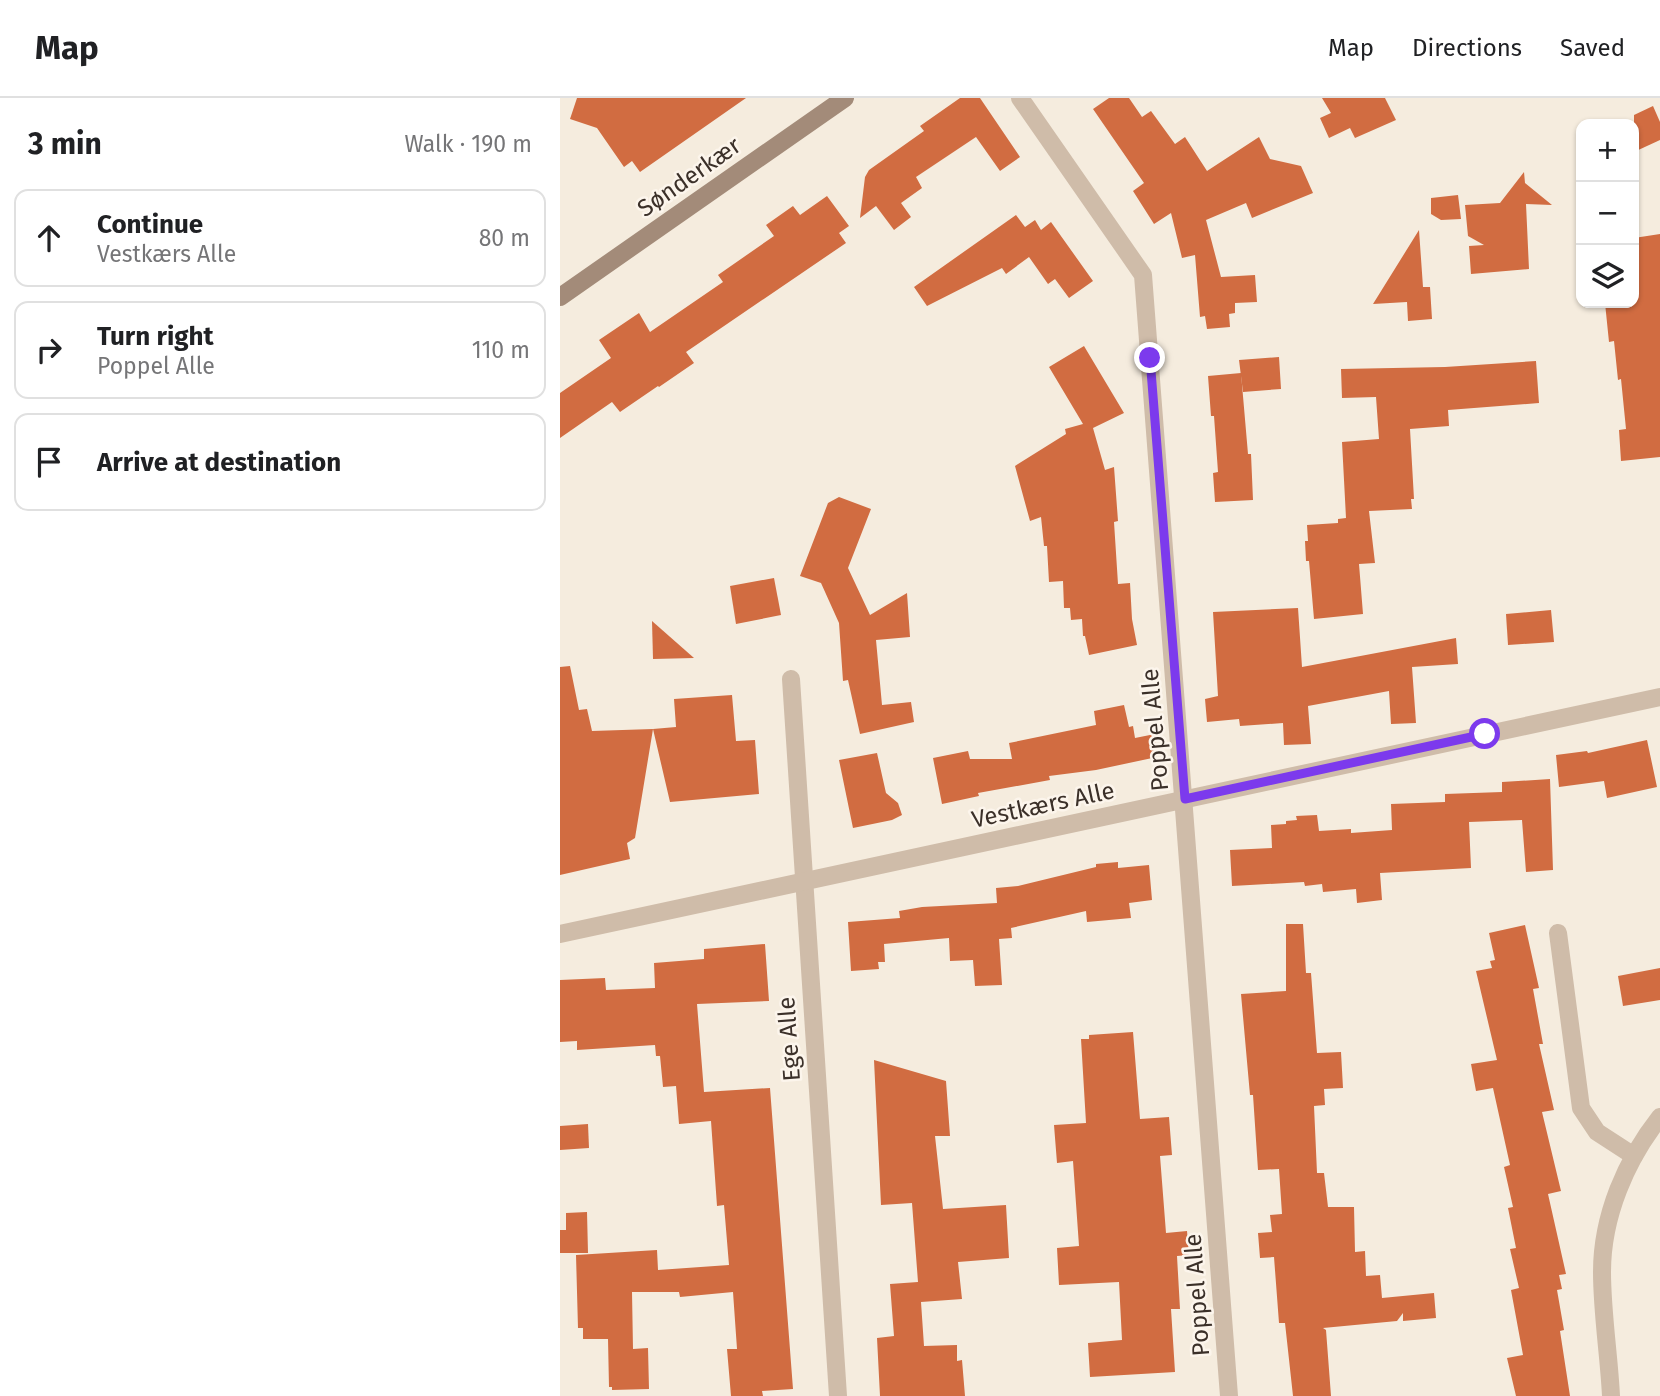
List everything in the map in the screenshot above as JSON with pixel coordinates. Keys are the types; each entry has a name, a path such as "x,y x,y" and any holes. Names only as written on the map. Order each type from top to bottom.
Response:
{"street":[{"name":"Sønderkær","path":"560,297 845,98"},
{"name":"Poppel Alle","path":"1020,98 1143,275 1229,1396"},
{"name":"Ege Alle","path":"791,679 838,1396"},
{"name":"Vestkærs Alle","path":"560,934 1660,697"},
{"path":"1558,933 1581,1108 1597,1132 1634,1156"},
{"path":"1611,1396 1602,1270 1609,1223 1619,1186 1634,1156 1660,1117"}],"building":[{"path":"577,98 746,98 640,172 632,161 624,167 597,128 570,119"},
{"path":"960,98 980,98 1020,157 1000,171 976,137 916,177 922,188 901,203 911,217 894,230 876,206 860,218 865,177 869,170 924,131 920,126"},
{"path":"1109,98 1129,98 1142,117 1151,111 1175,144 1185,137 1207,171 1259,137 1270,159 1301,166 1313,193 1252,218 1246,203 1206,220 1221,277 1255,275 1257,302 1235,303 1235,313 1229,314 1230,327 1207,329 1205,316 1200,317 1195,255 1182,258 1171,213 1154,224 1133,191 1144,183 1093,109"},
{"path":"1322,98 1385,98 1396,120 1355,138 1350,128 1329,138 1320,118 1331,113"},
{"path":"1653,106 1660,122 1660,140 1639,150 1639,119 1634,119 1634,115"},
{"path":"1524,172 1525,183 1552,205 1526,204 1529,269 1471,274 1469,246 1484,245 1468,236 1465,205 1500,203"},
{"path":"1458,195 1461,219 1441,220 1431,214 1431,198"},
{"path":"827,196 849,226 839,233 846,243 686,352 694,363 659,387 620,412 612,402 560,438 560,393 611,358 599,340 639,313 650,332 723,282 718,275 774,236 766,225 793,206 800,215"},
{"path":"1016,215 1025,227 1035,220 1041,230 1051,222 1093,281 1069,298 1055,279 1048,284 1029,257 1006,274 1002,268 927,306 914,287"},
{"path":"1419,230 1423,287 1430,287 1432,319 1408,321 1407,302 1373,304"},
{"path":"1660,234 1660,457 1621,461 1619,430 1626,429 1621,379 1618,380 1614,341 1609,342 1606,308 1639,308 1639,237"},
{"path":"1084,346 1124,413 1093,428 1105,470 1114,467 1118,521 1114,522 1118,584 1130,583 1137,645 1089,655 1083,636 1082,619 1071,620 1070,608 1064,608 1063,581 1049,582 1047,546 1044,546 1041,517 1030,521 1015,466 1066,434 1065,429 1083,424 1049,367"},
{"path":"1279,357 1281,389 1243,392 1239,360"},
{"path":"1536,361 1539,403 1448,410 1449,426 1410,429 1414,499 1411,499 1412,509 1369,511 1375,563 1359,564 1363,614 1314,619 1309,561 1306,561 1307,525 1338,523 1338,519 1346,518 1342,442 1379,439 1376,397 1342,398 1341,369 1445,367"},
{"path":"1241,373 1248,454 1251,454 1253,500 1215,502 1213,473 1218,472 1208,376"},
{"path":"839,497 871,509 848,568 870,615 907,593 910,637 876,640 882,705 911,702 914,722 860,734 848,680 843,681 839,623 821,583 800,576 828,503"},
{"path":"774,578 781,615 736,624 730,586"},
{"path":"1298,608 1302,667 1456,638 1458,664 1412,667 1416,723 1391,724 1389,691 1308,706 1311,744 1284,745 1283,723 1240,726 1239,719 1207,722 1205,699 1218,696 1213,612"},
{"path":"1551,610 1554,642 1508,645 1506,614"},
{"path":"652,621 694,658 653,659"},
{"path":"570,666 579,710 587,709 592,731 653,729 635,838 627,843 630,859 560,875 560,667"},
{"path":"732,695 736,741 755,740 759,794 670,802 653,729 676,727 674,699"},
{"path":"1124,705 1129,727 1133,726 1135,738 1155,734 1157,757 1096,770 1049,776 1050,780 978,793 979,796 942,804 933,758 968,751 970,759 1012,759 1009,743 1096,725 1094,711"},
{"path":"1647,740 1657,787 1607,798 1604,781 1559,787 1556,755 1588,753"},
{"path":"877,753 886,793 898,803 902,815 892,820 853,828 839,760"},
{"path":"1550,779 1553,870 1526,872 1522,820 1469,822 1471,868 1380,873 1382,900 1357,903 1356,889 1323,892 1322,884 1305,886 1304,882 1232,886 1230,850 1272,848 1271,825 1286,824 1286,821 1297,820 1296,816 1317,815 1319,831 1351,829 1351,833 1392,830 1391,804 1445,802 1445,794 1502,792 1502,782"},
{"path":"1118,862 1118,868 1149,865 1152,900 1129,903 1131,918 1087,922 1086,911 1011,928 1012,938 999,939 1002,985 975,986 973,960 950,961 949,938 884,944 885,962 878,962 879,969 851,971 848,922 900,918 899,911 922,907 997,903 996,888 1018,886 1096,867 1096,864"},
{"path":"1286,924 1303,924 1306,973 1311,973 1317,1053 1341,1052 1343,1088 1324,1089 1325,1105 1314,1106 1317,1173 1324,1173 1328,1207 1354,1207 1355,1252 1365,1251 1366,1276 1380,1275 1382,1298 1434,1293 1436,1318 1403,1321 1403,1313 1397,1321 1323,1328 1326,1330 1331,1396 1293,1396 1285,1323 1279,1323 1274,1257 1260,1258 1258,1233 1272,1232 1270,1215 1282,1214 1279,1169 1258,1170 1253,1095 1250,1095 1241,994 1286,991"},
{"path":"1525,925 1539,988 1533,989 1543,1044 1539,1044 1554,1110 1542,1112 1561,1191 1548,1194 1566,1274 1559,1275 1562,1289 1557,1290 1570,1396 1516,1396 1507,1358 1523,1355 1511,1290 1519,1288 1510,1249 1516,1248 1508,1208 1513,1207 1504,1167 1510,1165 1493,1088 1476,1091 1471,1064 1497,1060 1476,971 1492,968 1490,961 1495,960 1489,933"},
{"path":"765,944 769,1001 697,1004 704,1092 770,1088 793,1389 762,1391 763,1396 731,1396 727,1349 737,1349 733,1292 680,1297 679,1292 632,1292 633,1349 648,1348 649,1389 612,1390 612,1387 609,1387 608,1339 583,1339 583,1328 578,1328 576,1255 657,1250 658,1270 729,1265 724,1205 717,1206 711,1121 679,1124 676,1086 663,1087 660,1056 656,1056 655,1045 577,1050 577,1041 560,1042 560,980 605,978 606,990 655,988 654,963 704,959 704,949"},
{"path":"1660,968 1660,1000 1623,1006 1618,976"},
{"path":"1133,1032 1140,1119 1169,1117 1172,1155 1160,1156 1166,1233 1187,1231 1189,1255 1177,1256 1180,1309 1171,1309 1175,1372 1090,1377 1088,1343 1122,1340 1119,1282 1059,1285 1057,1248 1079,1246 1073,1161 1057,1163 1054,1125 1086,1123 1081,1039 1089,1039 1089,1035"},
{"path":"874,1060 946,1081 950,1136 935,1136 943,1209 1006,1205 1009,1258 958,1262 962,1299 921,1302 924,1346 957,1345 957,1361 962,1360 965,1396 880,1396 877,1338 894,1336 890,1284 918,1282 912,1203 881,1205"},
{"path":"588,1124 589,1148 560,1150 560,1126"},
{"path":"587,1212 588,1253 560,1253 560,1230 566,1230 566,1213"}],"route":[{"path":"1150,358 1185,799 1485,734"}]}
